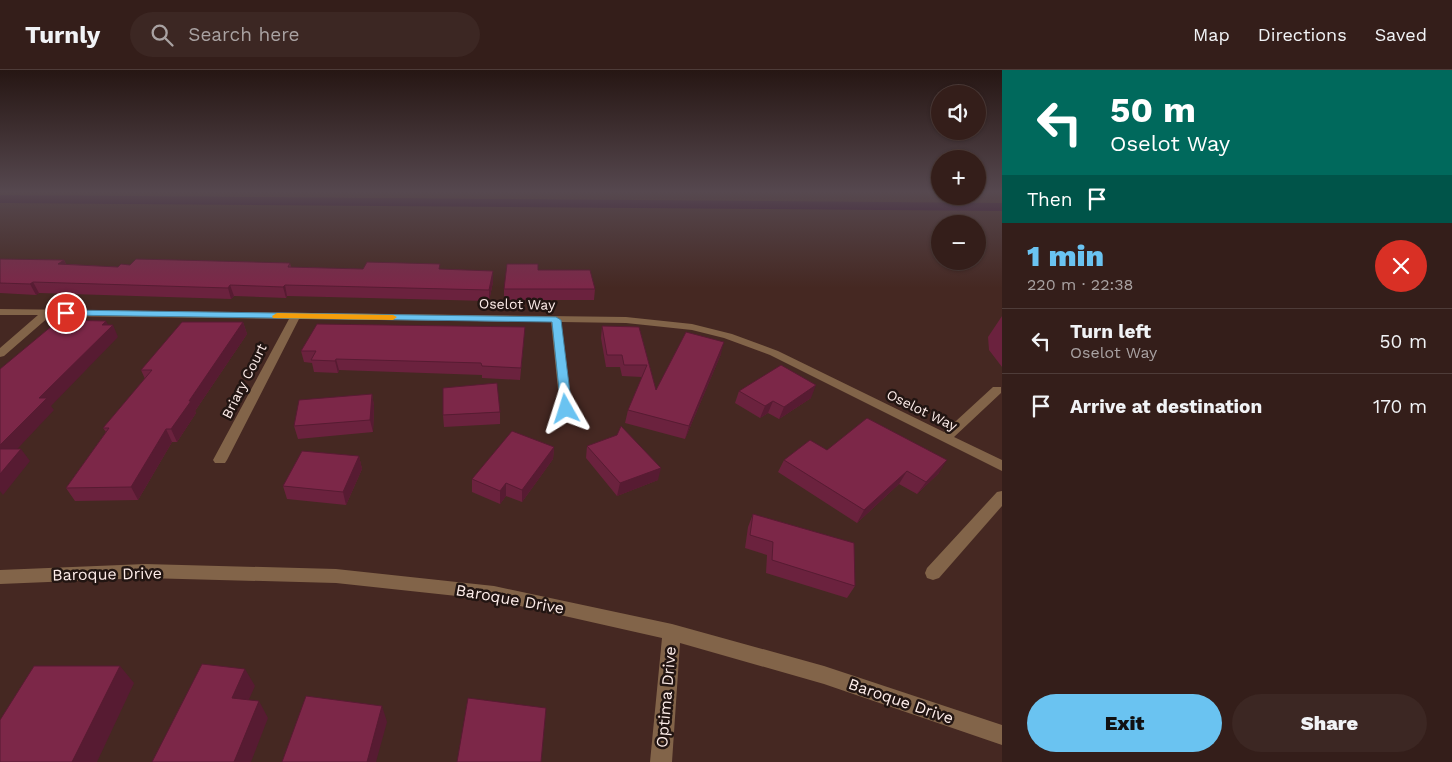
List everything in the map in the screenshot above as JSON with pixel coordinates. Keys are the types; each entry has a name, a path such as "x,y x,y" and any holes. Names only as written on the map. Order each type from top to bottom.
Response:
{"street":[{"name":"Oselot Way","path":"0,312 657,322 692,327 728,336 774,353 1002,466"},
{"path":"0,354 47,313"},
{"name":"Briary Court","path":"220,460 295,316"},
{"path":"556,320 566,409"},
{"path":"945,438 997,390"},
{"path":"933,573 1002,496"},
{"name":"Baroque Drive","path":"0,577 145,572 336,576 494,593 672,632 824,675 1002,735"},
{"name":"Optima Drive","path":"661,762 672,632"}],"building":[{"path":"0,259 64,260 58,264 118,267 121,264 130,265 136,259 290,263 288,267 363,269 367,262 440,264 439,269 493,271 489,290 285,285 283,287 230,285 228,288 33,282 30,284 0,283"},
{"path":"507,264 538,264 538,270 590,270 595,289 504,289"},
{"path":"59,320 106,321 102,325 113,325 39,398 47,398 0,445 0,369"},
{"path":"182,322 243,322 171,429 166,429 131,487 66,488 109,428 103,428 152,370 141,370"},
{"path":"317,324 525,327 521,368 482,366 481,363 311,360 316,351 301,351"},
{"path":"602,326 639,327 656,390 686,332 724,342 689,426 628,410 647,365 624,365 622,355 607,355"},
{"path":"781,365 816,385 784,407 773,401 765,406 739,391"},
{"path":"497,383 500,412 443,415 443,388"},
{"path":"372,394 370,420 294,426 299,400"},
{"path":"867,418 947,460 926,482 907,471 864,510 784,460 810,440 827,450"},
{"path":"621,426 661,468 620,483 587,446 617,435"},
{"path":"512,431 554,447 522,490 506,483 500,491 472,479"},
{"path":"0,449 21,449 0,474"},
{"path":"302,451 359,456 343,492 283,486"},
{"path":"753,514 854,543 855,586 772,560 773,542 750,535"},
{"path":"202,664 245,669 232,698 259,701 234,762 152,762"},
{"path":"34,666 120,666 72,762 0,762 0,720"},
{"path":"306,696 382,706 367,762 282,762"},
{"path":"468,698 546,708 541,762 457,762"}],"slow traffic":[{"path":"277,316 393,317"}],"route":[{"path":"66,313 556,320 566,409"}]}
